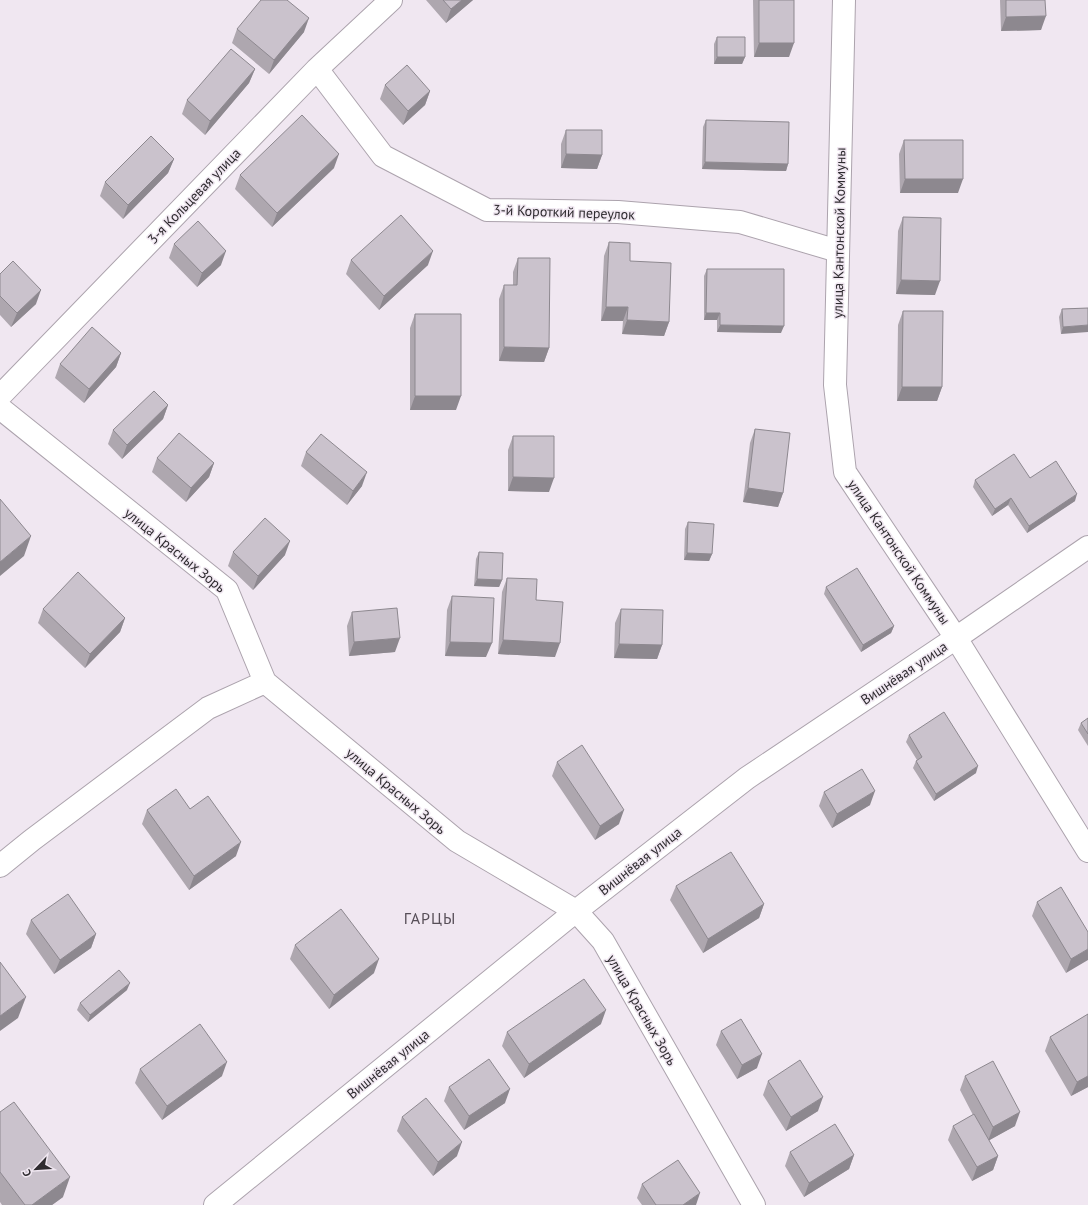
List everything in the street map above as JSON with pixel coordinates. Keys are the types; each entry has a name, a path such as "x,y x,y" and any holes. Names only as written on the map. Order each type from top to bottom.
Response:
{"street":[{"name":"3-я Кольцевая улица","path":"0,396 317,69 391,0"},
{"name":"улица Кантонской Коммуны","path":"844,0 835,385 845,472 956,638 1088,851"},
{"name":"3-й Короткий переулок","path":"317,69 383,156 487,210 618,212 740,222 838,251"},
{"name":"улица Красных Зорь","path":"0,408 227,590 265,682 457,841 576,911 603,941 754,1205"},
{"name":"Вишнёвая улица","path":"215,1205 576,911 747,778 956,638 1088,547"},
{"path":"0,866 32,840 208,708 265,682"}],"building":[{"path":"261,0 287,0 309,18 274,60 237,29"},
{"path":"443,0 462,0 451,9"},
{"path":"759,0 794,0 794,43 759,43"},
{"path":"1006,0 1045,0 1046,16 1006,17"},
{"path":"717,37 745,37 745,57 717,57"},
{"path":"231,49 255,69 210,121 187,100"},
{"path":"407,65 430,91 408,111 385,85"},
{"path":"302,115 339,154 277,213 240,175"},
{"path":"706,120 789,122 788,164 705,162"},
{"path":"566,130 602,130 602,155 566,154"},
{"path":"151,136 174,159 128,205 105,182"},
{"path":"904,140 963,140 963,179 905,179"},
{"path":"401,215 433,251 384,296 351,260"},
{"path":"903,217 941,218 940,281 901,280"},
{"path":"198,221 226,251 202,273 174,244"},
{"path":"609,242 630,243 630,261 671,263 669,322 627,320 628,307 606,307"},
{"path":"518,258 550,258 549,348 504,347 504,285 517,285"},
{"path":"13,261 41,290 17,313 0,296 0,274"},
{"path":"707,269 784,269 784,326 720,325 720,313 706,313"},
{"path":"1088,308 1088,325 1063,327 1062,309"},
{"path":"903,311 943,311 942,387 902,387"},
{"path":"415,314 461,314 461,396 415,396"},
{"path":"92,327 121,353 89,389 60,364"},
{"path":"154,391 168,405 127,445 113,430"},
{"path":"755,429 790,433 783,493 748,488"},
{"path":"179,433 214,463 191,488 157,458"},
{"path":"321,434 367,472 353,491 306,452"},
{"path":"513,436 554,436 554,478 513,477"},
{"path":"1014,454 1030,478 1056,461 1077,494 1029,526 1011,498 995,509 975,480"},
{"path":"0,499 31,536 0,562"},
{"path":"265,518 290,541 258,576 233,552"},
{"path":"688,522 714,524 712,554 687,553"},
{"path":"479,552 503,553 502,580 477,579"},
{"path":"857,568 894,626 863,645 826,587"},
{"path":"78,572 125,618 90,654 43,609"},
{"path":"507,578 537,579 536,600 563,602 560,643 503,640"},
{"path":"452,596 494,598 492,643 450,642"},
{"path":"397,608 400,638 354,642 352,612"},
{"path":"621,609 663,610 662,645 619,644"},
{"path":"944,712 978,766 936,794 916,761 922,757 909,735"},
{"path":"1088,718 1088,734 1081,723"},
{"path":"582,745 624,810 600,826 557,762"},
{"path":"862,769 875,791 837,814 824,792"},
{"path":"176,789 190,809 208,796 241,842 194,876 147,810"},
{"path":"731,852 764,904 708,939 676,886"},
{"path":"1061,887 1088,932 1088,949 1071,959 1037,902"},
{"path":"68,894 96,934 60,960 31,920"},
{"path":"341,909 379,959 334,995 295,945"},
{"path":"0,962 26,997 0,1016"},
{"path":"119,970 130,983 90,1015 80,1003"},
{"path":"584,979 606,1010 529,1064 507,1032"},
{"path":"1088,1014 1088,1076 1077,1082 1050,1037"},
{"path":"741,1019 762,1054 742,1065 721,1031"},
{"path":"200,1024 227,1062 167,1106 140,1069"},
{"path":"489,1059 510,1089 469,1116 449,1087"},
{"path":"800,1060 823,1097 791,1117 768,1081"},
{"path":"993,1061 1020,1112 993,1127 965,1076"},
{"path":"426,1098 462,1142 438,1162 402,1117"},
{"path":"14,1102 70,1177 32,1205 25,1205 0,1172 0,1112"},
{"path":"974,1114 998,1156 977,1167 953,1126"},
{"path":"835,1124 854,1155 809,1183 790,1152"},
{"path":"678,1160 700,1193 683,1205 656,1205 642,1184"}],"district":[{"name":"ГАРЦЫ","path":"430,918"}]}
